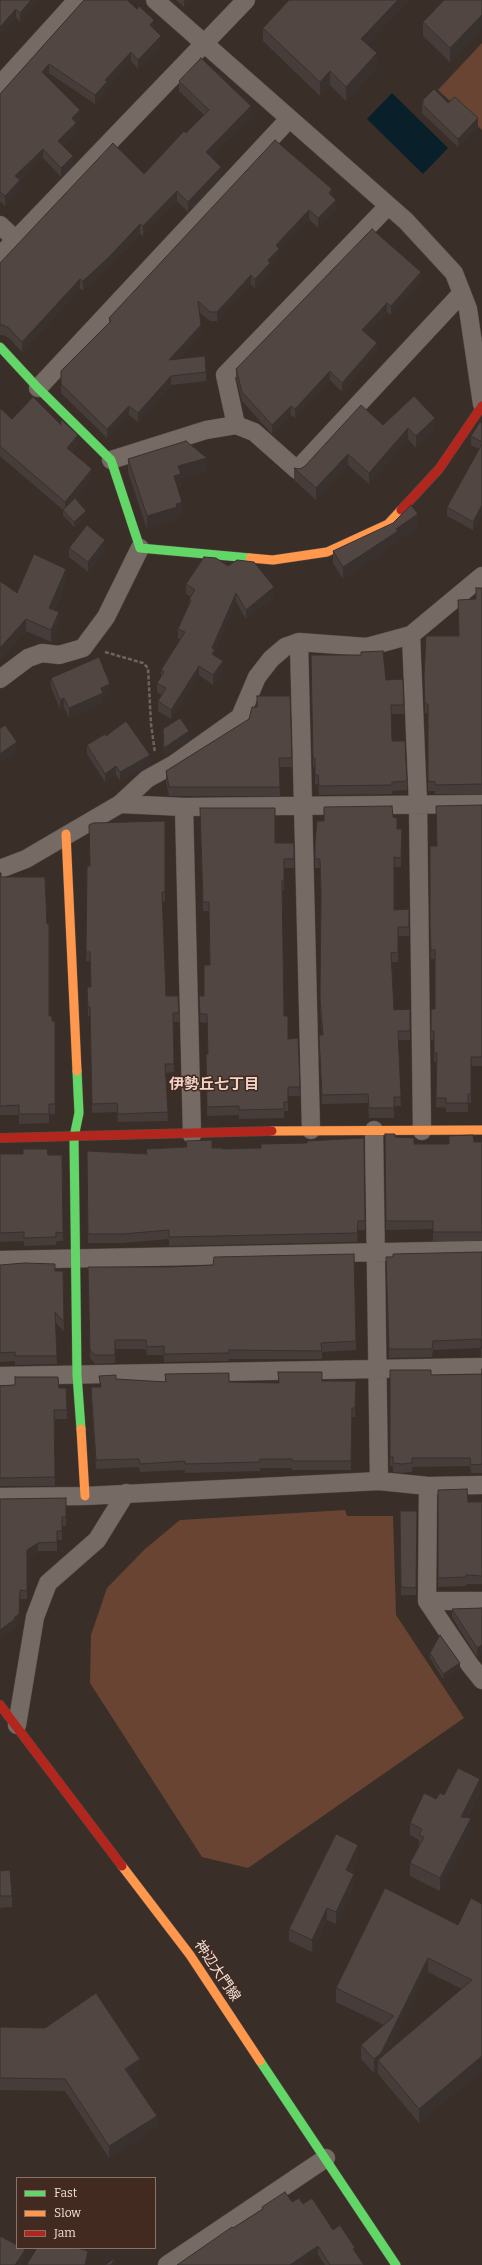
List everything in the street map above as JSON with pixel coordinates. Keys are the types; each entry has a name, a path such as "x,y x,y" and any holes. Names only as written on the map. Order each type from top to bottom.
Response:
{"street":[{"path":"0,85 77,0"},
{"path":"140,548 273,560 326,552 388,524 440,469 482,405 468,309 454,273 388,206 155,0"},
{"path":"0,256 246,0"},
{"path":"38,388 289,119"},
{"path":"236,425 225,375 388,206"},
{"path":"0,225 16,240"},
{"path":"111,460 206,430 236,425 254,432 297,470 462,293"},
{"path":"0,347 38,388 111,460 140,548 106,618 83,648 58,654 42,653 28,658 0,679"},
{"path":"0,869 26,859 66,834 120,804 147,780 240,717 256,677 271,659 285,647 299,642 367,647 411,635 482,576"},
{"path":"411,635 418,804 422,1131"},
{"path":"299,642 311,1130"},
{"path":"120,804 184,807 482,804"},
{"path":"184,807 192,1135"},
{"path":"66,834 79,1113 74,1137 77,1374 85,1496"},
{"path":"0,1138 192,1135 311,1130 482,1130"},
{"path":"374,1130 380,1482"},
{"path":"0,1260 482,1250"},
{"path":"0,1376 378,1368 482,1368"},
{"path":"0,1497 85,1496 380,1482 428,1486 482,1485"},
{"path":"428,1486 427,1601 470,1665 482,1680"},
{"path":"17,1725 35,1617 48,1582 97,1540 126,1493"},
{"path":"427,1601 482,1600"},
{"name":"神辺大門線","path":"0,1705 17,1725 190,1955 396,2265"},
{"path":"167,2265 326,2158"}],"path":[{"path":"83,648 120,656 143,663 148,668 151,724 154,749 160,772"}],"shaded area":[{"path":"482,43 482,130 438,90"},
{"path":"345,1510 347,1516 393,1516 396,1615 464,1718 248,1868 202,1857 90,1683 91,1635 107,1588 145,1549 180,1520"}],"water":[{"path":"392,93 448,148 423,174 367,119"}],"building":[{"path":"0,0 31,0 20,13 16,9 0,27"},
{"path":"84,0 127,0 137,9 139,6 154,20 150,25 161,36 138,60 131,52 105,80 107,82 95,95 49,64 42,72 80,110 72,118 76,123 58,141 73,156 61,168 43,149 15,176 20,180 5,196 0,192 0,94"},
{"path":"289,0 398,0 361,39 377,53 346,87 330,71 320,82 263,28"},
{"path":"444,0 482,0 482,15 450,48 423,22"},
{"path":"201,58 251,106 206,152 221,167 188,202 177,191 143,226 140,224 109,257 83,281 80,279 22,342 9,328 0,325 0,263 113,143 144,174 184,131 186,133 209,110 179,81"},
{"path":"434,89 448,103 455,97 478,118 458,139 422,104 424,102 422,101"},
{"path":"275,140 332,189 329,193 336,200 318,218 309,210 276,245 279,249 268,260 270,263 255,279 251,275 217,312 210,312 198,301 201,325 169,360 205,356 206,372 171,376 138,413 129,406 107,429 61,384 61,371 111,321 109,318"},
{"path":"372,229 421,272 391,306 387,303 362,330 377,343 342,383 330,371 295,409 291,406 272,425 242,392 236,369"},
{"path":"414,396 435,418 416,436 408,428 369,473 348,454 316,488 294,468 300,469 305,466 361,405 383,425"},
{"path":"33,397 61,425 61,419 78,435 67,448 92,469 65,502 0,446 0,408 12,419"},
{"path":"480,422 482,424 482,442 471,436"},
{"path":"186,441 207,458 178,466 181,474 174,476 182,502 176,504 177,507 147,516 128,459"},
{"path":"482,444 482,505 473,522 447,507"},
{"path":"75,498 86,511 74,522 63,510"},
{"path":"411,505 418,514 396,529 398,531 343,567 333,551 393,523"},
{"path":"87,525 105,540 88,562 69,548"},
{"path":"34,554 66,569 49,608 59,612 51,630 26,619 0,648 0,581 17,593"},
{"path":"204,557 216,558 228,566 237,560 254,562 274,587 246,610 236,593 212,648 215,650 212,654 223,661 213,675 199,666 171,710 158,701 166,688 157,683 164,672 161,670 185,632 178,629 191,600 189,599 195,590 186,584"},
{"path":"476,588 482,588 482,784 435,785 435,782 428,781 428,704 425,704 424,677 426,636 459,636 458,600 476,599"},
{"path":"383,651 386,680 403,679 404,705 391,705 392,741 405,741 407,781 392,782 392,785 319,786 318,775 315,775 315,758 313,758 311,655 361,655 361,652"},
{"path":"99,657 110,684 101,688 103,693 69,708 64,698 60,700 51,678"},
{"path":"257,696 290,696 292,758 279,758 280,787 169,787 166,771 249,719 252,707 257,707"},
{"path":"180,718 189,731 164,748 163,729"},
{"path":"126,721 150,755 120,772 116,766 105,774 87,745 105,734 106,736"},
{"path":"5,725 17,742 0,754 0,726 1,728"},
{"path":"482,805 482,1057 471,1057 471,1094 468,1094 468,1103 446,1103 446,1098 436,1098 437,1053 434,1053 434,1031 431,1031 431,1009 435,1009 435,950 431,950 430,846 437,846 436,806"},
{"path":"392,806 393,817 397,818 397,829 402,829 401,858 394,857 394,910 409,909 409,927 398,927 398,952 391,953 394,1010 410,1009 410,1031 398,1031 401,1097 394,1097 394,1108 369,1108 368,1094 322,1095 319,1035 323,1035 320,999 321,891 320,859 315,859 315,843 317,821 324,821 324,807"},
{"path":"200,808 275,808 275,843 294,843 294,859 284,859 284,881 282,881 284,1016 288,1016 288,1039 298,1038 300,1087 288,1087 288,1102 284,1102 284,1109 239,1110 239,1106 207,1107 207,1014 200,1014 199,996 204,996 204,965 210,965 209,902 203,902"},
{"path":"165,821 165,892 162,892 166,996 178,996 179,1013 173,1013 174,1064 165,1064 168,1112 118,1114 117,1103 92,1104 90,1007 88,1007 87,987 91,987 90,952 86,952 87,866 90,866 89,825 93,823"},
{"path":"0,873 1,877 45,877 47,924 49,924 49,1016 52,1016 52,1021 55,1021 55,1104 49,1104 49,1114 19,1114 19,1105 0,1106"},
{"path":"385,1134 395,1134 395,1137 414,1138 414,1144 449,1144 449,1136 473,1135 474,1142 482,1142 482,1232 433,1232 433,1221 386,1221"},
{"path":"364,1138 365,1221 358,1221 357,1233 169,1237 169,1230 122,1234 88,1234 87,1151 147,1154 146,1149 187,1147 186,1141 212,1140 212,1148 223,1149 261,1148 261,1144 307,1143 307,1141"},
{"path":"23,1149 47,1149 48,1155 62,1155 63,1233 56,1232 56,1237 24,1238 24,1232 0,1233 0,1154 23,1154"},
{"path":"482,1252 482,1348 481,1339 433,1341 432,1349 389,1349 386,1257 393,1257 393,1254"},
{"path":"354,1254 356,1341 321,1343 322,1351 229,1350 229,1353 164,1354 164,1346 147,1347 146,1340 115,1340 115,1355 95,1355 90,1350 88,1267 170,1267 213,1265 214,1257"},
{"path":"25,1263 55,1264 55,1271 63,1271 64,1322 55,1312 57,1356 15,1356 15,1352 0,1353 0,1265"},
{"path":"390,1370 431,1370 431,1375 482,1374 482,1464 471,1465 470,1458 412,1458 412,1463 393,1463 393,1457 390,1457"},
{"path":"278,1372 322,1372 322,1381 356,1381 355,1408 352,1408 351,1461 292,1461 292,1459 260,1459 260,1462 185,1464 185,1461 140,1464 139,1459 96,1460 91,1387 101,1387 99,1376 116,1375 116,1379 166,1382 165,1374 229,1373 229,1382 279,1383"},
{"path":"15,1377 58,1377 59,1388 66,1388 67,1410 54,1410 55,1477 0,1478 0,1386 15,1385"},
{"path":"467,1489 468,1502 482,1502 482,1576 466,1575 466,1577 438,1578 438,1490"},
{"path":"66,1498 66,1517 62,1517 62,1531 57,1531 57,1542 38,1543 27,1550 27,1591 20,1590 19,1614 14,1618 15,1619 0,1630 0,1499"},
{"path":"400,1511 417,1511 416,1588 401,1587"},
{"path":"482,1608 482,1645 477,1648 452,1609"},
{"path":"440,1635 460,1663 443,1674 430,1653"},
{"path":"458,1768 480,1779 461,1817 471,1818 440,1878 410,1863 424,1837 419,1835 422,1829 410,1823 424,1793 436,1799 440,1793 444,1795"},
{"path":"336,1834 358,1845 346,1870 354,1874 336,1912 327,1908 312,1940 289,1929"},
{"path":"10,1870 12,1896 0,1896 0,1871"},
{"path":"385,1888 458,1925 471,1898 482,1904 482,2056 419,2109 378,2060 472,1980 428,1958 381,2053 374,2059 361,2045 394,2016 336,1988"},
{"path":"96,1993 140,2059 125,2069 157,2116 109,2146 65,2079 0,2078 0,2027 45,2028"},
{"path":"285,2192 292,2202 299,2198 303,2204 312,2198 333,2230 340,2225 355,2248 353,2249 364,2265 330,2265 318,2246 290,2265 177,2265 232,2227 233,2228 263,2209 262,2207"},
{"path":"0,2236 16,2244 16,2249 25,2250 15,2265 0,2265"},
{"path":"36,2249 80,2249 88,2251 85,2265 27,2264"},
{"path":"115,2258 111,2265 105,2265"}],"traffic: fast":[{"path":"0,347 38,388 111,460 140,548 250,558"},
{"path":"77,1071 79,1113 74,1137 77,1375 81,1429"},
{"path":"260,2061 396,2265"}],"traffic: slow":[{"path":"250,558 273,560 327,552 388,524 401,510"},
{"path":"66,834 77,1071"},
{"path":"272,1131 482,1130"},
{"path":"81,1429 85,1496"},
{"path":"122,1866 190,1955 260,2061"}],"traffic: jam":[{"path":"401,510 439,469 482,406"},
{"path":"0,1138 272,1131"},
{"path":"0,1705 122,1866"}],"district":[{"name":"伊勢丘七丁目","path":"214,1085"}]}
